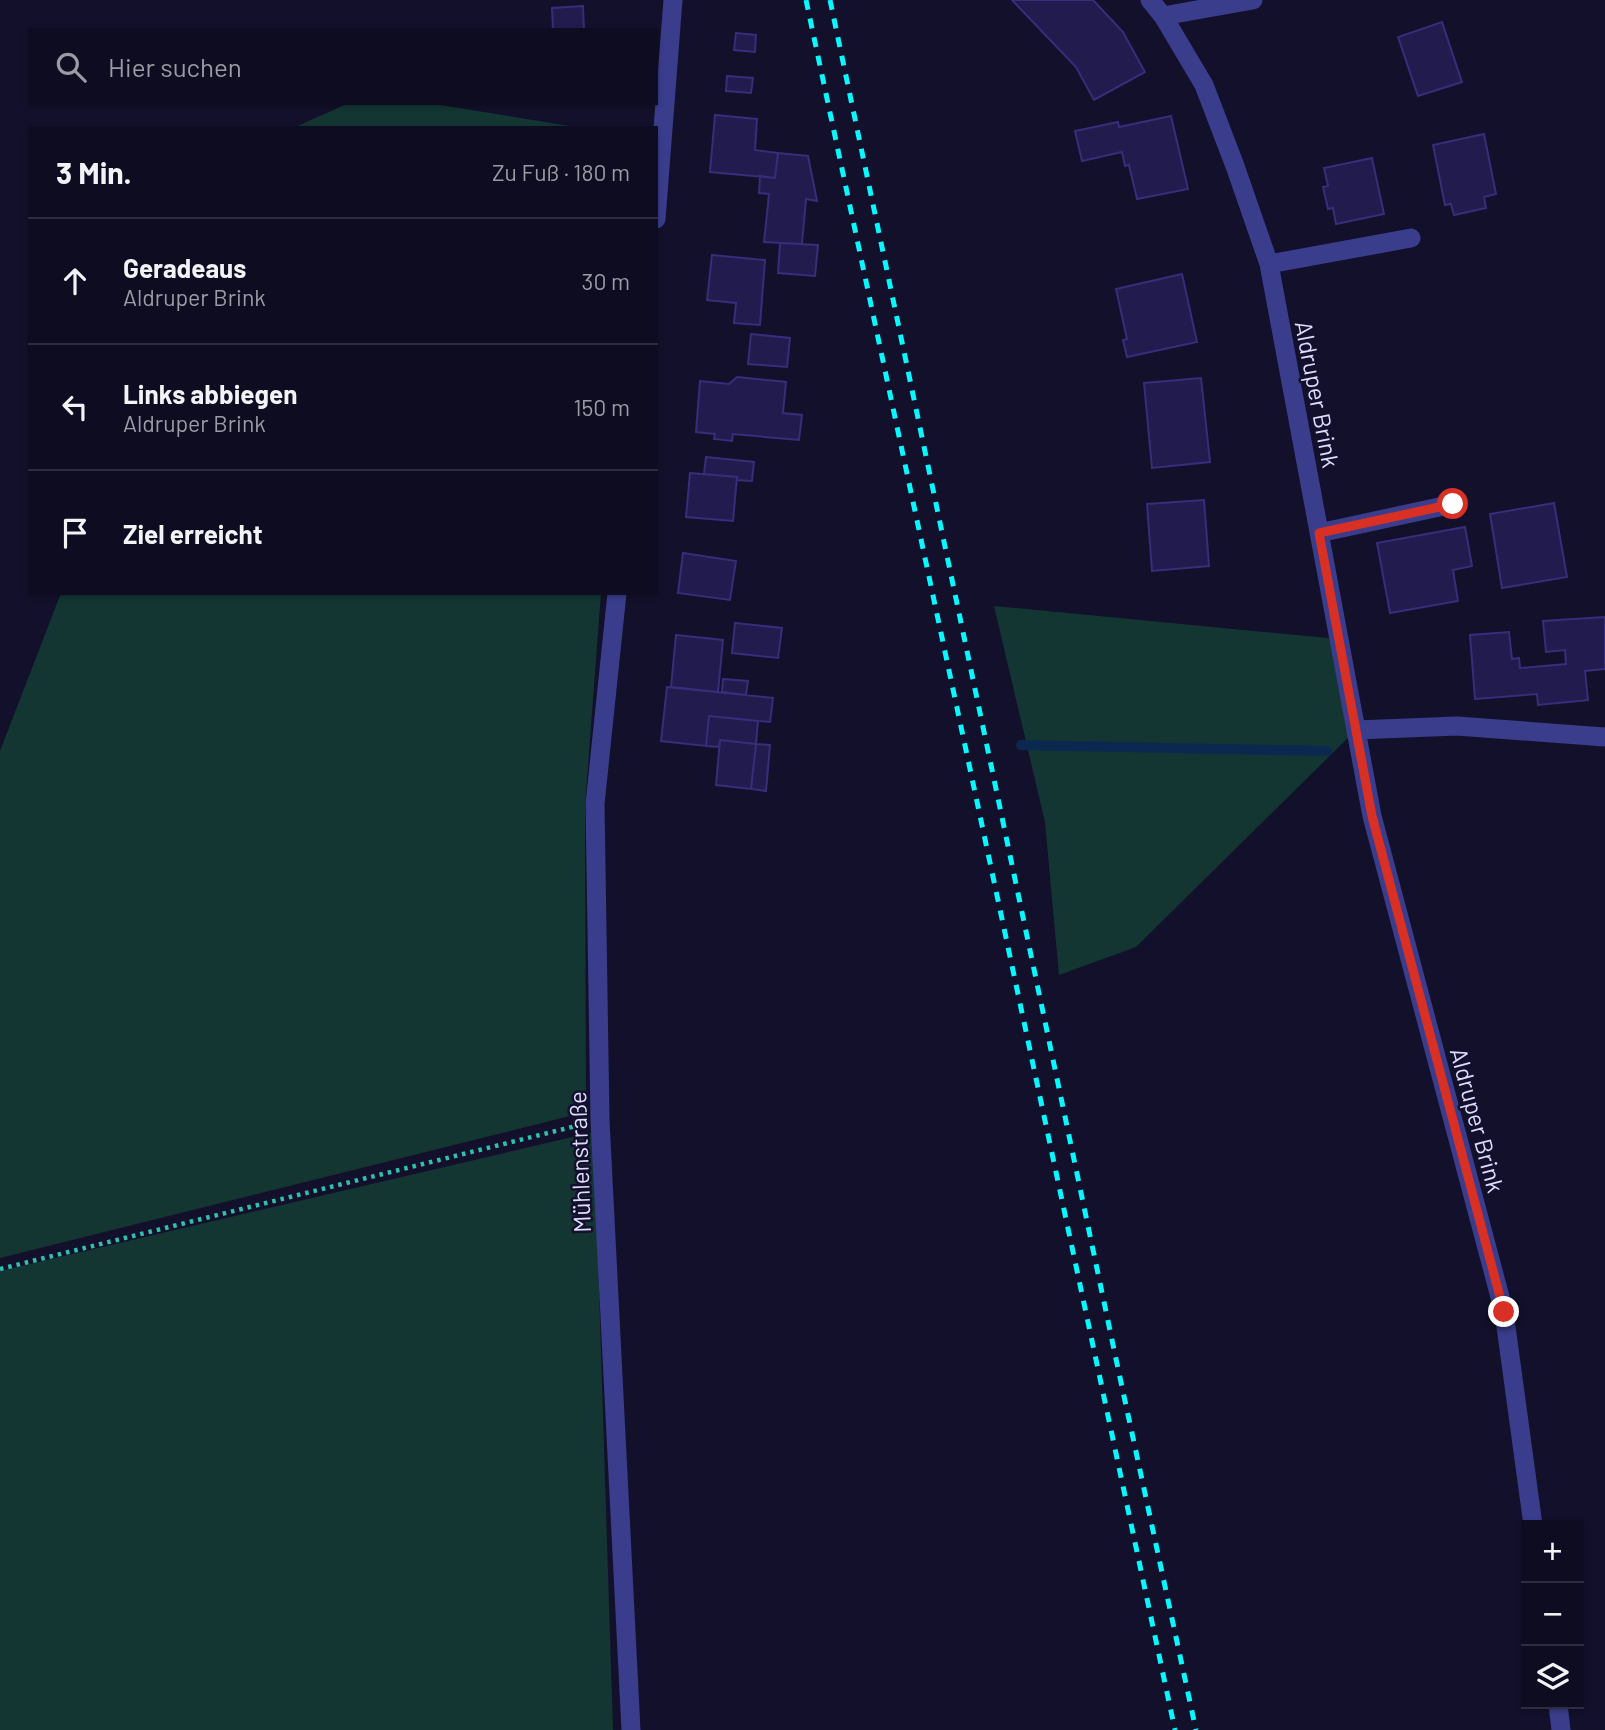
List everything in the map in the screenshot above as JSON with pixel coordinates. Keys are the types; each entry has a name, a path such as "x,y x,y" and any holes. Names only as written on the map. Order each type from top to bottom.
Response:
{"street":[{"path":"658,193 673,0"},
{"name":"Aldruper Brink","path":"1150,0 1163,16 1204,85 1269,264 1372,816 1504,1312 1532,1520"},
{"path":"1163,16 1253,0"},
{"path":"1269,264 1411,237"},
{"path":"1319,533 1453,504"},
{"name":"Mühlenstraße","path":"617,595 595,804 600,1120 631,1730"},
{"path":"1356,730 1457,726 1605,737"},
{"path":"1559,1709 1561,1730"}],"path":[{"path":"0,1269 600,1120"}],"green space":[{"path":"345,105 440,105 570,126 297,126"},
{"path":"60,595 601,595 585,806 586,1112 0,1258 0,751"},
{"path":"994,606 1338,639 1356,730 1136,947 1059,975 1045,822"},
{"path":"594,1132 613,1730 0,1730 0,1271"}],"building":[{"path":"1012,0 1093,0 1123,32 1145,72 1094,100 1076,67"},
{"path":"583,6 584,28 553,28 552,8"},
{"path":"1442,22 1462,82 1418,96 1398,37"},
{"path":"736,33 756,35 755,52 734,50"},
{"path":"727,76 753,78 751,93 726,91"},
{"path":"715,115 757,119 755,150 778,153 775,178 710,172"},
{"path":"1171,116 1188,189 1137,199 1129,165 1125,166 1122,152 1082,161 1075,131 1118,122 1119,127"},
{"path":"1484,134 1496,194 1484,197 1486,208 1454,215 1451,204 1445,205 1433,145"},
{"path":"778,153 808,156 817,201 806,199 802,244 764,242 769,194 759,193 760,176 775,178"},
{"path":"1372,158 1384,214 1336,224 1333,208 1328,209 1323,187 1328,186 1324,168"},
{"path":"780,243 818,245 815,276 778,273"},
{"path":"712,255 765,260 760,325 734,323 736,303 707,300"},
{"path":"1182,274 1197,342 1127,357 1123,340 1127,339 1116,289"},
{"path":"751,334 790,338 787,367 748,364"},
{"path":"737,377 786,382 783,413 802,415 799,440 733,434 732,441 714,439 715,434 696,432 700,381 729,384"},
{"path":"1201,378 1210,462 1152,468 1144,383"},
{"path":"706,457 754,462 752,481 704,474"},
{"path":"690,473 737,477 733,521 686,517"},
{"path":"1204,500 1209,566 1152,571 1147,504"},
{"path":"1554,503 1567,577 1502,588 1490,514"},
{"path":"1465,527 1472,566 1453,570 1458,601 1390,613 1377,543"},
{"path":"683,553 736,561 730,600 678,593"},
{"path":"1605,617 1605,669 1585,671 1588,700 1538,705 1537,694 1475,699 1470,635 1509,632 1512,659 1519,658 1520,668 1566,664 1565,650 1546,652 1543,621"},
{"path":"735,623 782,628 778,658 732,653"},
{"path":"676,635 723,640 718,692 671,687"},
{"path":"723,679 748,681 746,695 722,692"},
{"path":"667,687 773,698 770,722 709,716 706,746 661,741"},
{"path":"709,716 758,721 756,744 720,740 719,747 706,746"},
{"path":"720,740 756,744 751,789 716,785"},
{"path":"756,744 770,745 766,791 751,789"}],"waterway":[{"path":"1021,745 1327,751"}],"railway":[{"path":"806,0 1175,1730"},
{"path":"830,0 1196,1730"}],"route":[{"path":"1453,504 1319,533 1372,816 1504,1312"}]}
